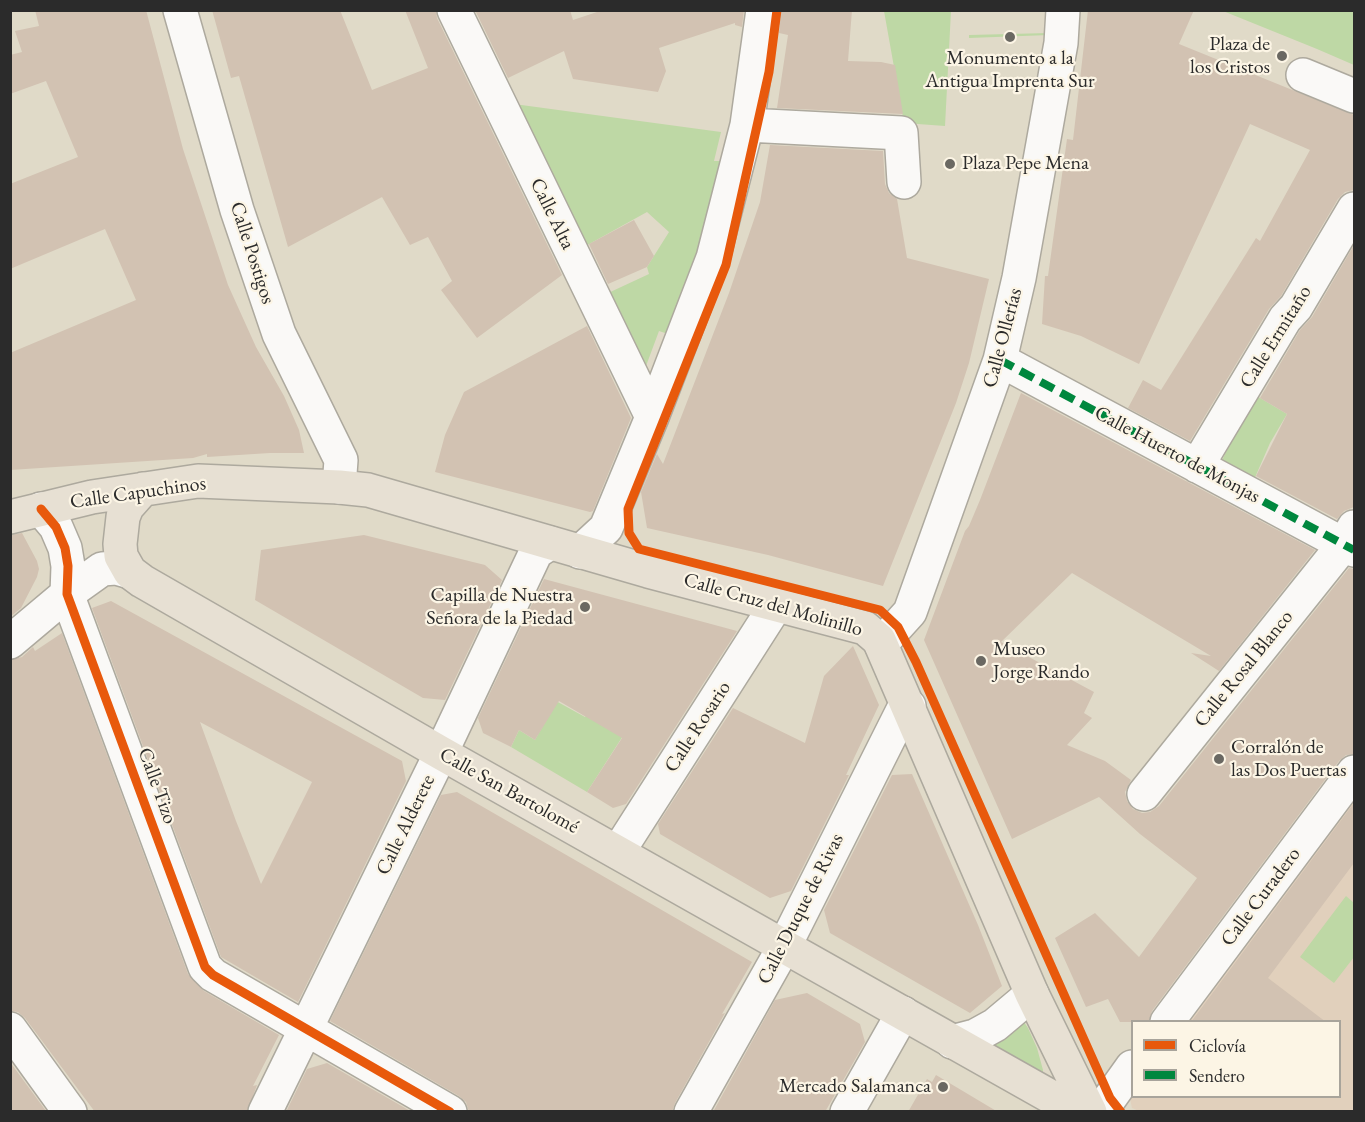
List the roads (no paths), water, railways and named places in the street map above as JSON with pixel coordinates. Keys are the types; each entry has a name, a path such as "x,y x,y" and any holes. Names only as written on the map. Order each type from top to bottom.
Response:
{"main road":[{"name":"Calle Capuchinos","path":"26,513 92,497 198,481 339,487"},
{"name":"Calle Cruz del Molinillo","path":"339,487 368,490 648,571 865,627 881,644 1032,994 1089,1112"},
{"path":"130,572 122,556 120,544 123,517 127,507 143,489"},
{"name":"Calle San Bartolomé","path":"130,572 163,594 441,753 1078,1112"}],"street":[{"name":"Calle Postigos","path":"180,10 237,210 279,334 341,460 339,487"},
{"name":"Calle Alta","path":"454,10 652,417"},
{"path":"580,552 606,528 652,417 713,258 747,125 763,10"},
{"name":"Calle Ollerías","path":"881,644 910,612 999,360 1019,278 1061,43 1063,10"},
{"path":"1303,75 1354,96"},
{"path":"747,125 901,133 904,182"},
{"name":"Calle Ermitaño","path":"1197,466 1354,209"},
{"name":"Calle Huerto de Monjas","path":"999,360 1197,466 1351,540"},
{"name":"Calle Tizo","path":"26,513 56,527 68,566 67,594 205,967 213,975 307,1027 450,1112"},
{"name":"Calle Rosal Blanco","path":"1144,794 1351,540"},
{"name":"Calle Alderete","path":"265,1112 441,753 536,552 550,543"},
{"name":"Calle San Bartolomé","path":"10,642 67,594 102,569 116,568 130,572"},
{"name":"Calle Rosario","path":"618,852 771,613 772,606 768,601"},
{"name":"Calle Duque de Rivas","path":"692,1112 785,945 899,717 909,706"},
{"name":"Calle Curadero","path":"1168,1020 1354,772"},
{"path":"952,1042 975,1036 995,1025 1032,994"},
{"path":"847,1112 903,1012"},
{"path":"10,1029 70,1112"},
{"path":"1100,1112 1131,1068"}],"place":[{"name":"Monumento a la Antigua Imprenta Sur","path":"1010,37"},
{"name":"Plaza de los Cristos","path":"1282,56"},
{"name":"Plaza Pepe Mena","path":"950,164"},
{"name":"Capilla de Nuestra Señora de la Piedad","path":"585,607"},
{"name":"Museo Jorge Rando","path":"981,661"},
{"name":"Corralón de las Dos Puertas","path":"1219,759"},
{"name":"Mercado Salamanca","path":"943,1087"}]}
